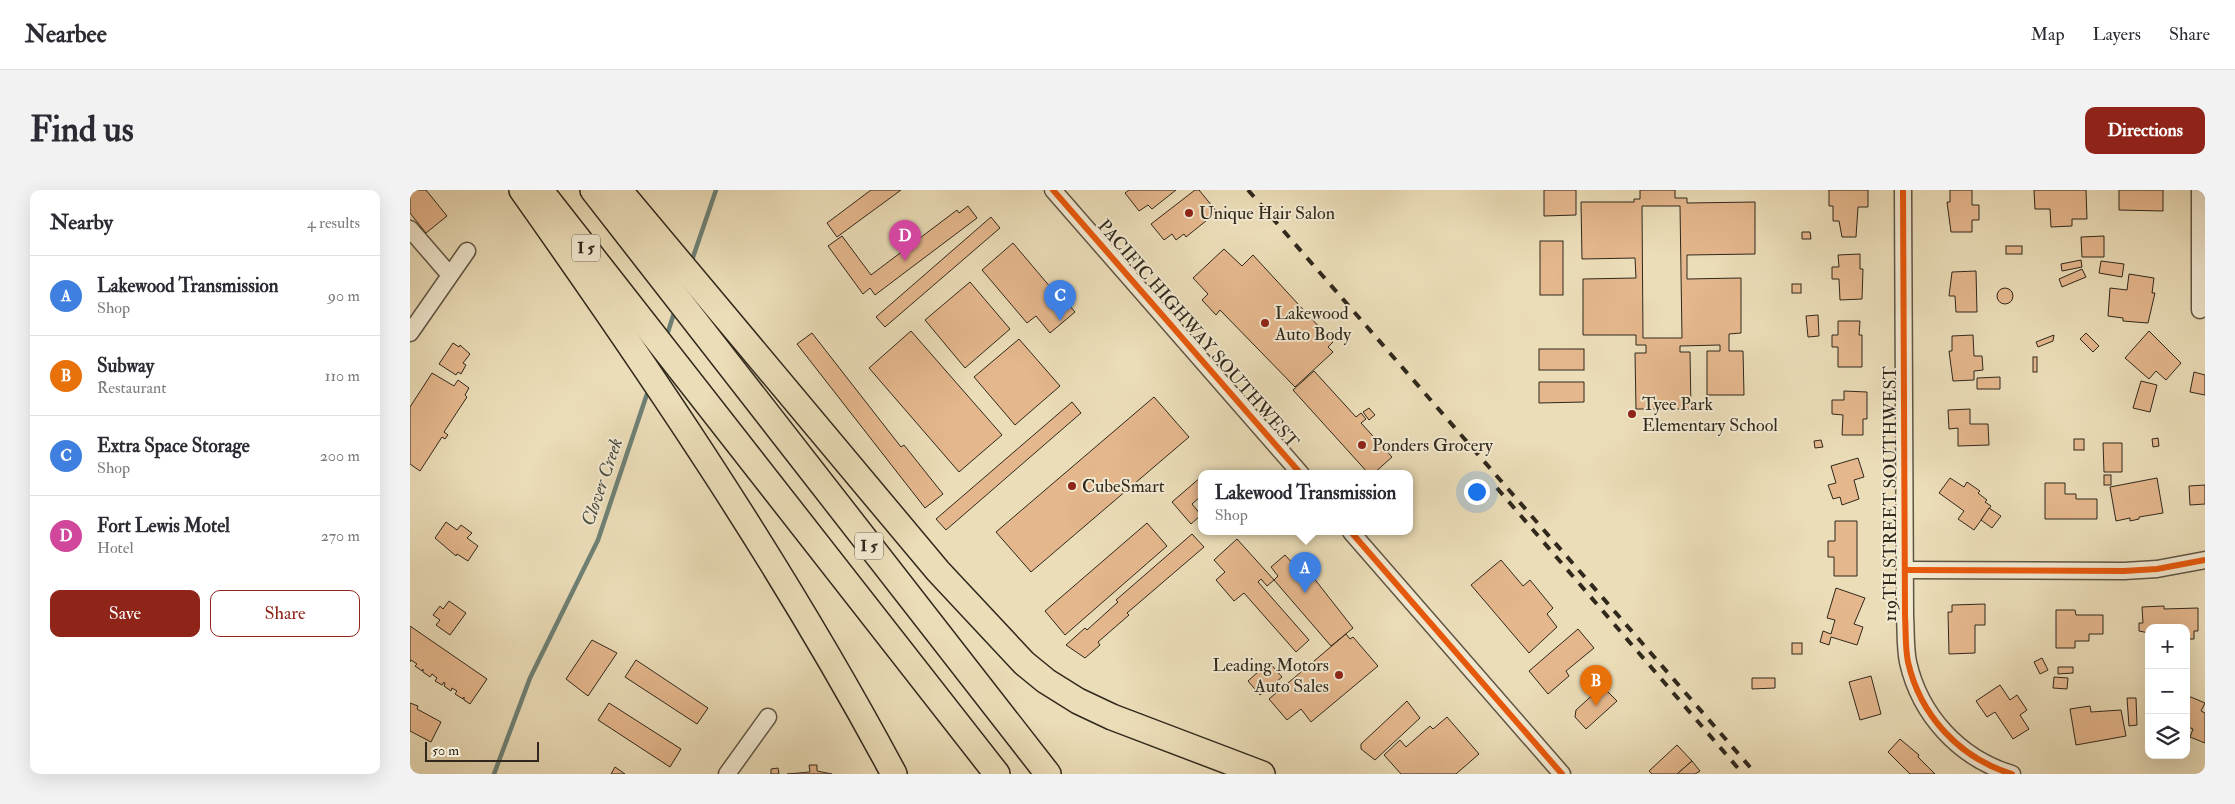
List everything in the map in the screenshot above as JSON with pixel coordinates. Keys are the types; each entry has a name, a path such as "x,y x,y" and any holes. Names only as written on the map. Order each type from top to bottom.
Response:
{"highway":[{"path":"522,190 662,393 773,564 894,774"},
{"name":"I 5","path":"540,190 997,774"},
{"name":"I 5","path":"593,190 1048,774"},
{"path":"619,190 938,571 1024,663 1046,681 1078,701 1112,717 1262,774"}],"street":[{"name":"PACIFIC HIGHWAY SOUTHWEST","path":"1053,190 1298,470"},
{"name":"119TH STREET SOUTHWEST","path":"1903,190 1906,647 1908,662 1920,696 1928,710 1950,738 1989,767 2012,774"},
{"path":"2200,190 2200,310"},
{"path":"410,229 449,274"},
{"path":"410,332 467,251"},
{"path":"1354,535 1562,774"},
{"path":"1906,570 2124,571 2157,569 2205,560"},
{"path":"727,774 768,718"}],"building":[{"path":"410,190 426,190 447,216 426,233 410,213"},
{"path":"871,190 901,190 837,237 827,223"},
{"path":"1129,190 1176,190 1152,209 1148,205 1139,211 1125,193"},
{"path":"1195,190 1199,190 1217,212 1186,237 1184,234 1176,240 1172,234 1164,240 1151,224"},
{"path":"1544,190 1576,190 1576,215 1544,216"},
{"path":"1640,190 1675,190 1675,198 1687,198 1687,203 1755,202 1755,254 1687,255 1687,279 1741,278 1741,333 1729,334 1729,351 1743,351 1744,395 1707,395 1707,351 1720,351 1720,345 1680,346 1680,352 1690,352 1691,409 1636,409 1635,353 1646,353 1646,345 1636,345 1636,335 1583,335 1583,279 1636,278 1635,258 1582,259 1581,202 1634,202 1634,199 1640,199","holes":["1642,206 1680,206 1682,338 1643,338"]},
{"path":"1829,190 1868,190 1868,207 1858,207 1856,237 1842,237 1839,221 1833,221 1833,206 1829,206"},
{"path":"1950,190 1972,190 1972,205 1979,205 1979,220 1972,220 1972,232 1951,232 1947,202 1950,202"},
{"path":"2034,190 2086,190 2087,219 2072,219 2072,226 2051,227 2050,209 2035,209"},
{"path":"2119,190 2163,190 2163,211 2119,210"},
{"path":"968,206 977,218 875,295 870,288 863,294 828,246 842,236 871,275 957,210 959,213"},
{"path":"991,217 1000,228 885,327 876,317"},
{"path":"1802,232 1810,232 1811,239 1802,239"},
{"path":"2104,236 2104,257 2082,257 2081,237"},
{"path":"1540,241 1563,241 1563,295 1540,295"},
{"path":"1013,243 1057,295 1060,294 1075,312 1050,333 1036,316 1027,323 982,270"},
{"path":"2006,246 2022,246 2022,254 2006,254"},
{"path":"1224,249 1242,266 1253,255 1333,342 1328,347 1333,352 1295,387 1220,310 1216,315 1202,300 1208,294 1193,278"},
{"path":"1860,254 1860,269 1863,269 1862,299 1840,300 1839,279 1832,279 1832,267 1839,267 1838,255"},
{"path":"2081,260 2082,267 2062,271 2061,264"},
{"path":"2101,261 2124,264 2122,277 2099,273"},
{"path":"2082,269 2086,277 2062,287 2059,279"},
{"path":"1976,271 1977,312 1956,312 1955,296 1949,296 1952,272"},
{"path":"2129,274 2154,278 2152,293 2155,293 2148,323 2123,321 2123,318 2108,316 2110,288 2127,290"},
{"path":"970,282 1010,329 965,368 925,320"},
{"path":"1792,284 1801,284 1801,293 1792,293"},
{"path":"2002,288 2008,288 2013,293 2011,302 2002,304 1997,299 1997,293"},
{"path":"1818,315 1819,336 1808,337 1806,316"},
{"path":"1838,321 1860,321 1859,335 1862,335 1862,367 1838,367 1838,347 1832,347 1832,335 1838,335"},
{"path":"911,331 1002,435 959,472 869,368"},
{"path":"2149,331 2181,363 2166,380 2156,371 2149,379 2125,358"},
{"path":"812,333 901,447 904,445 943,494 925,508 797,344"},
{"path":"2086,333 2099,346 2093,352 2080,339"},
{"path":"1973,335 1974,356 1982,356 1983,370 1974,371 1974,380 1953,381 1949,351 1952,351 1952,336"},
{"path":"2054,335 2053,341 2038,347 2036,342"},
{"path":"1019,339 1060,386 1015,425 974,377"},
{"path":"453,343 459,347 460,345 470,354 463,363 466,365 461,374 458,372 456,375 439,364"},
{"path":"1539,349 1584,349 1584,370 1539,370"},
{"path":"2033,357 2037,357 2037,372 2033,372"},
{"path":"1314,371 1356,417 1361,413 1366,419 1361,423 1392,457 1377,470 1365,470 1293,390"},
{"path":"2194,372 2205,375 2205,395 2190,392"},
{"path":"432,373 454,386 458,380 469,388 465,395 467,397 444,432 448,435 445,439 442,437 420,471 410,464 410,407"},
{"path":"2000,377 2000,389 1977,389 1977,378"},
{"path":"2141,381 2157,385 2150,412 2133,408"},
{"path":"1539,382 1584,382 1584,402 1539,403"},
{"path":"1844,391 1867,392 1867,419 1863,419 1863,435 1842,435 1843,415 1832,414 1832,400 1844,400"},
{"path":"1154,397 1189,437 1031,572 996,532"},
{"path":"1072,402 1081,413 946,530 936,519"},
{"path":"1369,408 1375,415 1369,420 1363,412"},
{"path":"1970,409 1970,424 1988,424 1989,445 1958,446 1958,428 1949,429 1948,410"},
{"path":"2158,438 2159,446 2153,447 2152,439"},
{"path":"2074,439 2084,439 2084,450 2074,450"},
{"path":"1821,440 1823,447 1815,448 1814,441"},
{"path":"2103,443 2122,443 2122,472 2104,472"},
{"path":"1858,458 1864,477 1854,480 1859,499 1842,505 1840,497 1833,499 1828,485 1836,483 1831,466"},
{"path":"2104,475 2111,475 2111,485 2104,485"},
{"path":"1950,478 1964,487 1967,482 1980,491 1978,493 1991,506 1974,530 1958,519 1964,511 1939,493"},
{"path":"2157,478 2163,513 2139,517 2139,519 2130,521 2130,518 2116,521 2110,487"},
{"path":"1198,480 1198,499 1192,504 1198,511 1198,518 1191,524 1172,502"},
{"path":"2045,483 2065,483 2065,494 2076,494 2076,499 2097,499 2097,519 2045,519"},
{"path":"2205,485 2205,504 2190,505 2189,486"},
{"path":"1989,508 2001,516 1992,528 1981,520"},
{"path":"1835,521 1857,521 1857,576 1834,576 1834,557 1828,557 1828,541 1835,541"},
{"path":"446,522 457,530 461,525 472,533 467,538 478,546 468,561 457,554 456,556 435,538"},
{"path":"1147,523 1167,546 1065,635 1045,611"},
{"path":"1192,534 1204,547 1127,613 1129,615 1098,642 1100,645 1085,658 1066,645 1085,628 1087,630 1118,602 1116,600"},
{"path":"1237,539 1274,580 1267,586 1261,579 1258,582 1309,640 1296,652 1244,593 1234,601 1216,580 1225,572 1214,560"},
{"path":"1285,555 1297,568 1300,565 1311,579 1313,577 1353,628 1331,646 1274,580 1278,576 1271,567"},
{"path":"1501,560 1523,586 1530,580 1553,608 1547,614 1557,627 1529,653 1471,585"},
{"path":"1836,588 1865,598 1854,624 1863,627 1857,645 1831,637 1829,645 1820,642 1823,631 1831,634 1835,620 1827,618"},
{"path":"449,601 466,613 450,635 436,625 440,620 433,615 440,606 443,609"},
{"path":"1985,604 1985,625 1975,625 1975,653 1949,654 1948,612 1952,612 1952,605"},
{"path":"2164,606 2164,609 2198,608 2198,631 2194,631 2194,639 2190,639 2190,624 2145,624 2145,632 2139,631 2139,623 2143,623 2142,607"},
{"path":"2056,610 2075,610 2076,615 2103,615 2103,634 2089,634 2089,641 2075,641 2075,648 2056,648"},
{"path":"410,626 487,679 470,704 464,700 464,697 463,699 455,694 457,691 452,688 451,691 444,686 444,682 442,685 435,681 437,678 432,674 430,677 423,672 423,669 422,671 415,666 417,664 411,660 410,662"},
{"path":"1578,629 1594,648 1566,671 1569,676 1548,694 1529,671"},
{"path":"1346,634 1350,639 1353,637 1378,666 1311,722 1301,709 1287,720 1269,699"},
{"path":"592,640 617,653 588,696 566,679"},
{"path":"1792,643 1802,643 1802,654 1792,654"},
{"path":"2042,658 2048,670 2040,674 2034,662"},
{"path":"636,660 708,708 697,724 625,677"},
{"path":"1269,662 1282,677 1260,695 1248,681"},
{"path":"2058,667 2073,667 2073,673 2058,674"},
{"path":"1871,676 1881,714 1860,720 1849,682"},
{"path":"2054,677 2068,678 2067,689 2053,688"},
{"path":"1752,678 1775,678 1775,688 1752,689"},
{"path":"2000,685 2010,700 2017,695 2027,710 2020,715 2029,729 2013,739 1995,712 1987,717 1976,701"},
{"path":"1598,690 1607,691 1617,701 1586,729 1575,717 1576,710"},
{"path":"2190,697 2205,703 2201,711 2205,713 2205,743 2190,737 2193,729 2190,728"},
{"path":"2127,698 2136,698 2137,725 2129,726"},
{"path":"1407,701 1420,718 1375,760 1361,749 1361,744"},
{"path":"410,703 418,706 417,709 441,722 431,742 410,731"},
{"path":"609,703 681,749 670,767 598,720"},
{"path":"2090,706 2091,712 2121,710 2126,736 2076,745 2070,709"},
{"path":"1447,717 1479,754 1456,774 1401,774 1384,755 1400,740 1406,747 1430,726 1433,729"},
{"path":"1900,739 1919,755 1918,757 1935,774 1910,774 1888,752"},
{"path":"1677,745 1692,761 1677,774 1652,774 1649,771"},
{"path":"1692,761 1700,771 1695,774 1677,774"},
{"path":"809,765 817,765 817,771 832,774 787,774 810,772"},
{"path":"615,767 625,774 611,774"},
{"path":"778,768 779,774 771,774 771,769"}],"waterway":[{"name":"Clover Creek","path":"691,263 716,190"},
{"name":"Clover Creek","path":"666,338 675,310"},
{"name":"Clover Creek","path":"494,774 530,678 598,540 649,388"}],"railway":[{"path":"1248,190 1756,774"},
{"path":"1497,488 1743,774"}],"cycle path":[{"path":"1053,190 1298,470"},
{"path":"1903,190 1905,616 1908,662 1922,700 1932,717 1945,732 1959,746 1975,757 1993,767 2012,774"},
{"path":"1354,535 1562,774"},
{"path":"1906,570 2124,571 2157,569 2205,560"}],"place":[{"name":"Unique Hair Salon","path":"1189,213"},
{"name":"Fort Lewis Motel","path":"905,261"},
{"name":"Extra Space Storage","path":"1060,321"},
{"name":"Lakewood Auto Body","path":"1265,323"},
{"name":"Tyee Park Elementary School","path":"1632,414"},
{"name":"Ponders Grocery","path":"1362,445"},
{"name":"CubeSmart","path":"1072,486"},
{"name":"Lakewood Transmission","path":"1305,593"},
{"name":"Leading Motors Auto Sales","path":"1339,675"},
{"name":"Subway","path":"1596,706"}]}
